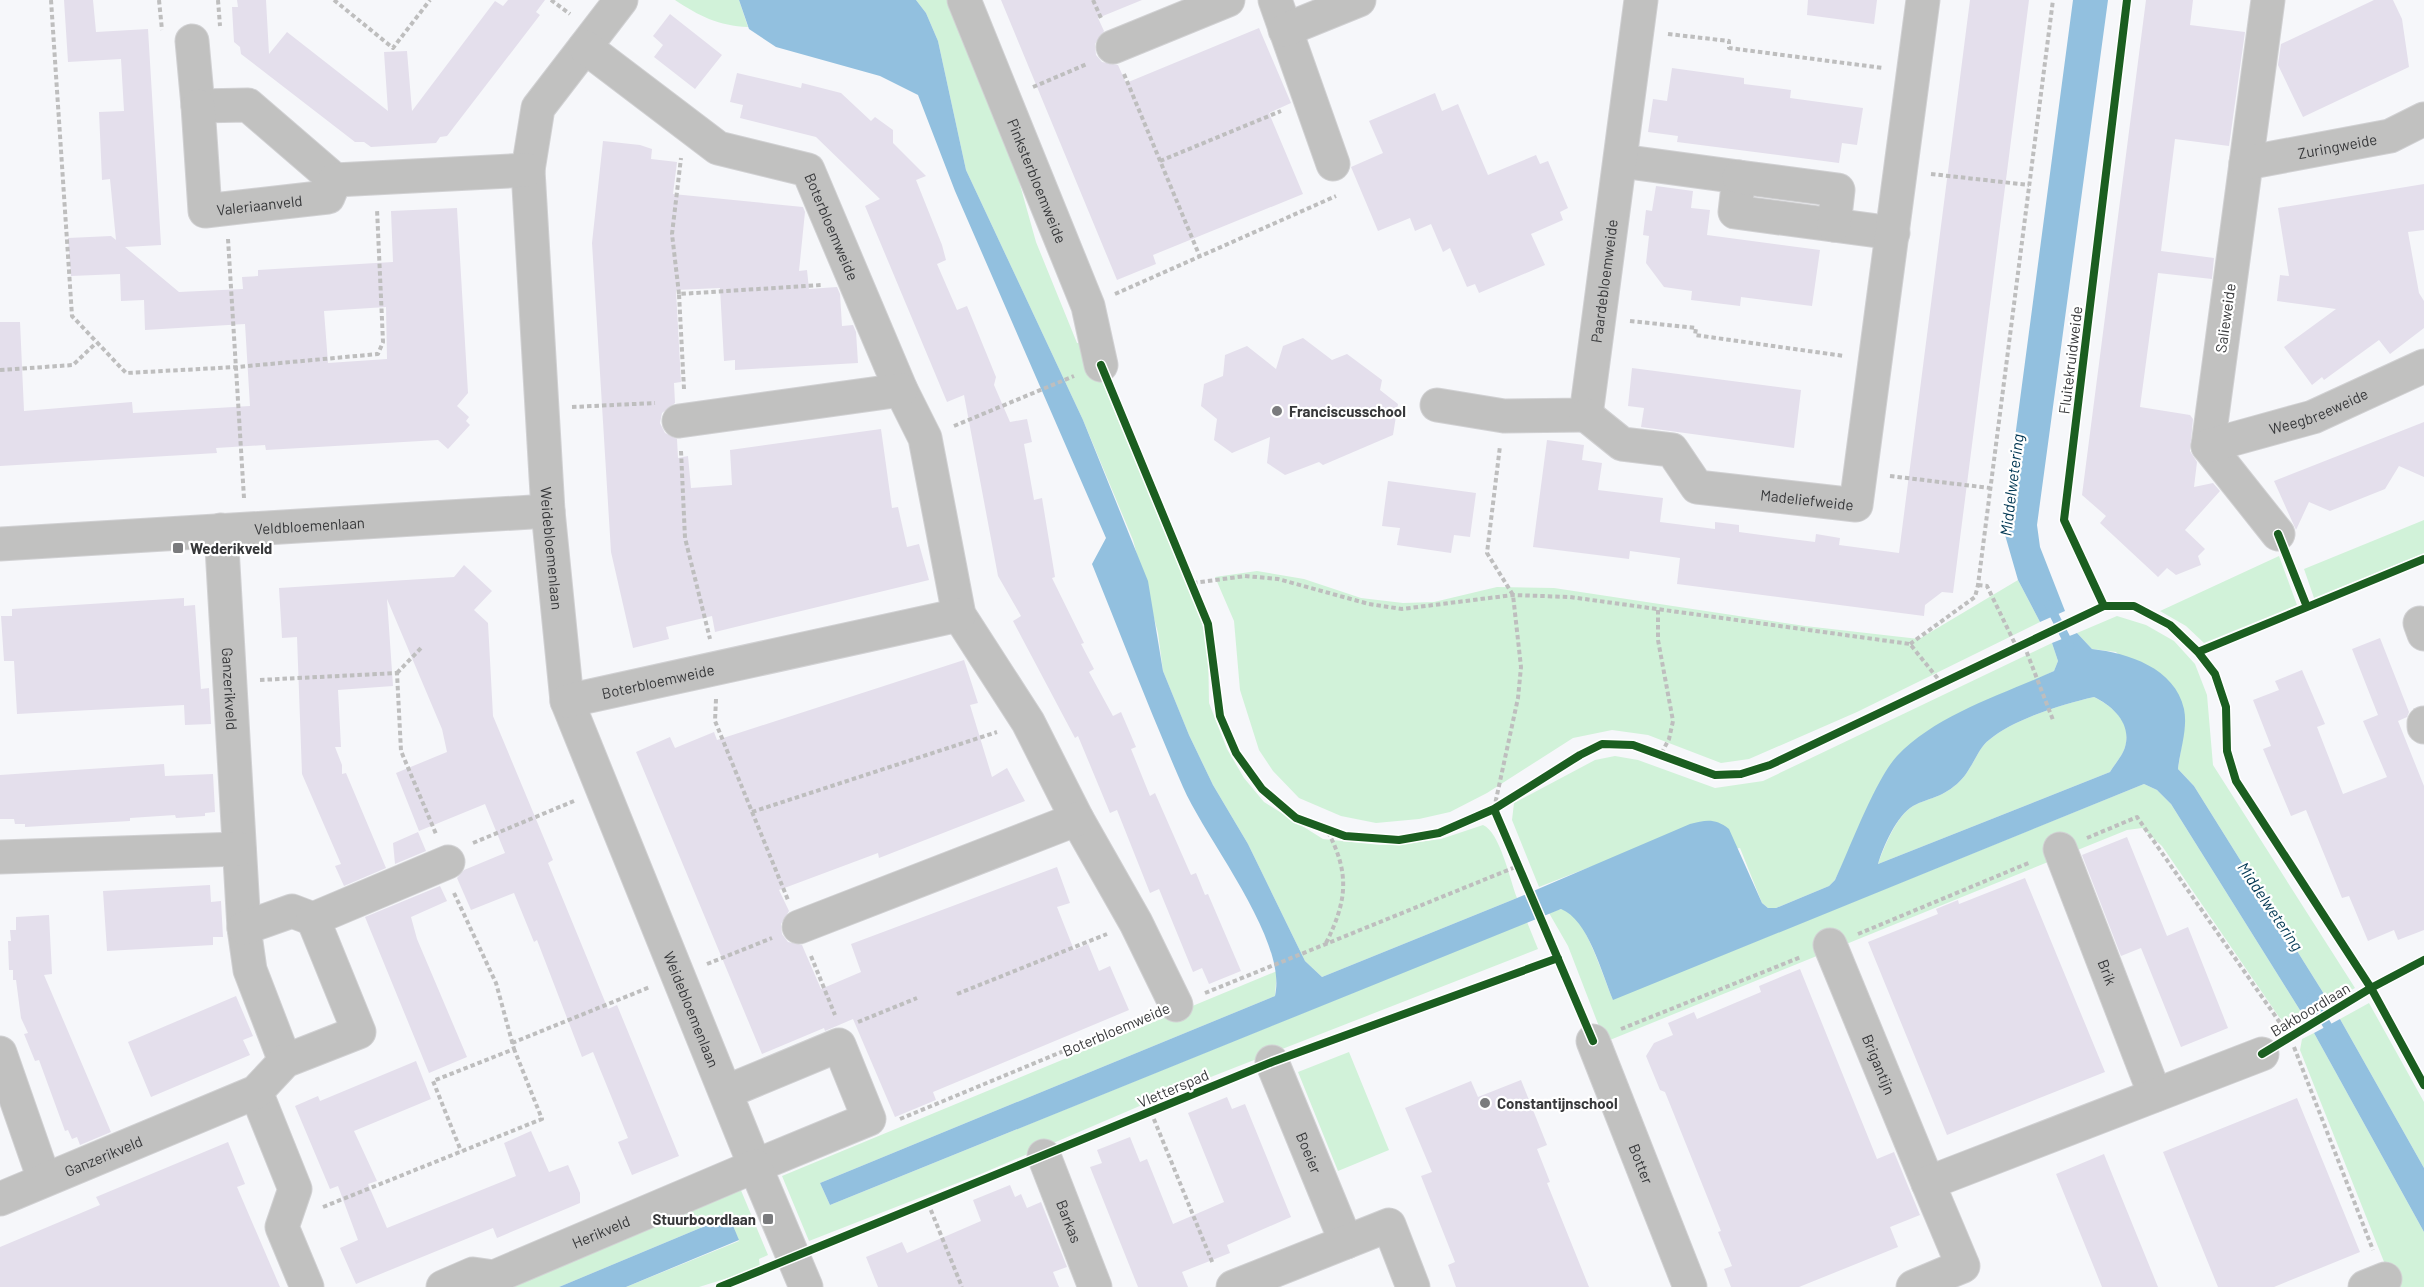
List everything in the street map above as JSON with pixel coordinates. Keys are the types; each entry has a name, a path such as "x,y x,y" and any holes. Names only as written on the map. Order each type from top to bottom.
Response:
{"street":[{"name":"Weidebloemenlaan","path":"621,0 538,108 528,170 548,512 567,701 806,1287"},
{"name":"Pinksterbloemweide","path":"964,0 1088,306 1087,371"},
{"path":"1114,50 1228,0"},
{"path":"1275,0 1333,164"},
{"path":"1285,30 1359,0"},
{"name":"Madeliefweide","path":"1586,416 1622,444 1672,450 1697,487 1856,505 1923,0"},
{"name":"Salieweide","path":"2208,446 2268,0"},
{"name":"Paardebloemweide","path":"1586,416 1639,15"},
{"name":"Valeriaanveld","path":"192,41 205,211 328,197 335,180"},
{"name":"Boterbloemweide","path":"585,47 718,148 808,170 901,390 925,438 959,615 1028,722 1077,819 1136,922 1176,1005"},
{"path":"198,106 248,105 335,180 528,170"},
{"name":"Zuringweide","path":"2246,163 2390,136 2424,119"},
{"path":"1621,161 1739,177 1735,212 1893,233"},
{"name":"Weegbreeweide","path":"2208,446 2313,417 2424,366"},
{"path":"684,414 901,390"},
{"path":"1437,405 1504,416 1586,416"},
{"path":"2208,446 2278,534"},
{"name":"Veldbloemenlaan","path":"0,544 548,512"},
{"name":"Ganzerikveld","path":"233,529 230,681 244,928 250,970 285,1061"},
{"name":"Boterbloemweide","path":"567,701 959,615"},
{"path":"799,927 1077,819"},
{"path":"0,857 239,849"},
{"name":"Brik","path":"2060,849 2155,1095"},
{"path":"244,928 292,911 314,919 444,861"},
{"name":"Ganzerikveld","path":"0,1199 256,1092 285,1061 359,1032 314,919"},
{"name":"Brigantijn","path":"1830,945 1928,1184"},
{"path":"726,1092 840,1037 869,1119 755,1166"},
{"name":"Botter","path":"1593,1041 1690,1287"},
{"name":"Ganzerikveld","path":"0,1053 44,1179"},
{"name":"Bakboordlaan","path":"1928,1184 2262,1054"},
{"name":"Boeier","path":"1272,1062 1346,1242"},
{"path":"256,1092 294,1189 282,1227 307,1287"},
{"name":"Barkas","path":"1044,1156 1095,1287"},
{"name":"Herikveld","path":"444,1287 474,1274 494,1277 755,1166"},
{"path":"1913,1287 1967,1277 1928,1184"},
{"path":"1223,1276 1346,1242 1389,1225 1413,1287"}],"path":[{"path":"51,0 72,316 126,373 237,367 378,354 383,342 375,178"},
{"path":"333,0 393,48 430,0"},
{"path":"1093,0 1200,256"},
{"path":"1910,644 1975,597 1978,585 2053,0"},
{"path":"1639,15 1729,41 1729,48 1914,73"},
{"path":"1004,99 1114,50"},
{"path":"1160,161 1310,99"},
{"path":"694,130 682,145 672,234 679,294 684,414 685,538 717,668 715,721 799,927 840,1037 917,998"},
{"path":"1088,306 1344,192 1333,164"},
{"path":"1902,170 2029,185"},
{"path":"225,208 237,367 233,529"},
{"path":"679,294 856,283"},
{"path":"1599,317 1696,328 1695,335 1876,360"},
{"path":"0,370 73,364 96,343"},
{"path":"925,438 1087,371"},
{"path":"542,409 684,414"},
{"path":"1498,819 1494,809 1518,698 1521,667 1513,595 1487,553 1504,416"},
{"path":"1861,472 1990,488"},
{"path":"1188,572 1197,593"},
{"path":"1193,583 1245,576 1278,579 1369,604 1402,609 1513,595 1570,597 1910,644 1943,685"},
{"path":"1978,585 1987,586 2032,668 2053,720"},
{"path":"1658,610 1658,640 1673,721 1669,739 1660,756"},
{"path":"2006,654 2032,641"},
{"path":"230,681 397,674 421,648"},
{"path":"290,1203 313,1211 542,1119 514,1049 495,983 401,751 397,674"},
{"path":"1932,690 1954,679"},
{"path":"752,812 1028,722"},
{"path":"1651,752 1671,759"},
{"path":"444,861 603,789"},
{"path":"1485,813 1504,803"},
{"path":"1593,1041 2138,817 2290,1037 2375,1283"},
{"path":"1317,827 1332,833 1345,877 1337,916 1326,943"},
{"path":"1514,856 1522,874"},
{"path":"1176,1005 1518,866"},
{"path":"957,994 1136,922"},
{"path":"512,1043 799,927"},
{"path":"461,1151 433,1081 514,1049"},
{"path":"1151,1112 1223,1276"},
{"path":"918,1208 939,1199"},
{"path":"928,1203 962,1287"}],"green space":[{"path":"675,0 739,0 748,27 728,25 710,19"},
{"path":"916,0 947,0 1015,167 1036,242 1077,343 1095,344 1099,374 1200,616 1208,645 1209,703 1227,749 1244,778 1264,802 1323,839 1380,845 1411,843 1441,839 1483,825 1489,829 1499,846 1517,898 1322,977 1305,961 1248,844 1213,785 1189,735 1163,671 1158,633 1133,540 1083,420 966,170 938,41 926,13"},
{"path":"2424,520 2424,553 2314,598 2304,569"},
{"path":"2279,556 2297,605 2204,643 2186,626 2160,611"},
{"path":"1257,571 1304,579 1361,598 1403,603 1434,602 1497,587 1554,588 1805,626 1919,639 2018,580 2040,622 1857,712 1749,759 1721,763 1648,735 1612,730 1573,738 1487,793 1450,812 1419,819 1376,823 1341,816 1299,798 1273,771 1259,750 1240,690 1234,621 1215,577"},
{"path":"2117,616 2146,625 2174,641 2195,664 2207,695 2213,765 2355,988 2329,1002 2194,786 2178,769 2185,723 2116,652 2092,649 2077,633"},
{"path":"2052,643 2058,661 2054,671 1940,724 1885,773 1835,880 1829,886 1776,908 1768,908 1762,903 1740,848 1590,867 1539,887 1512,820 1514,803 1595,760 1615,756 1638,760 1715,788 1763,781"},
{"path":"2094,697 2114,710 2126,730 2124,750 2110,772 1878,864 1896,824 1907,810 1940,795 1957,784 1967,773 1985,744 1999,732 2054,708"},
{"path":"2144,784 2157,790 2171,804 2303,1015 2286,1023 2279,1017 2162,846 2142,828 2127,830 1605,1042 1568,946 1549,913 1562,909 1570,913 1578,922 1593,948 1613,999"},
{"path":"1527,922 1538,949 1170,1093 983,1173 809,1241 782,1176 1277,971 1275,996 820,1183 830,1205"},
{"path":"2369,1003 2424,1102 2424,1168 2340,1019"},
{"path":"2314,1033 2424,1232 2424,1287 2394,1287 2300,1050 2302,1039"},
{"path":"1349,1052 1389,1150 1338,1171 1298,1072"},
{"path":"740,1188 768,1255 759,1259 760,1268 699,1287 626,1287 739,1241 729,1216 559,1287 496,1287"}],"water":[{"path":"739,0 916,0 926,13 938,41 966,170 1083,420 1148,581 1163,671 1189,735 1213,785 1248,844 1305,961 1322,977 1517,898 1690,824 1701,822 1715,822 1729,829 1762,903 1768,908 1776,908 1829,886 1835,880 1880,781 1897,756 1931,728 1951,717 2054,671 2058,661 2052,643 2077,633 2092,649 2135,659 2160,673 2171,683 2179,695 2185,716 2178,769 2194,786 2329,1002 2303,1015 2171,804 2157,790 2144,784 1613,1000 1586,935 1571,915 1561,909 830,1205 820,1183 1275,996 1276,973 1258,919 1194,809 1148,704 1092,564 1106,538 955,191 918,95 880,76 776,47 749,29","holes":["2094,697 2114,711 2126,731 2124,750 2110,772 1878,864 1887,841 1901,816 1913,806 1940,795 1957,784 1967,773 1985,744 1999,732 2054,708"]},
{"path":"2073,0 2108,0 2037,525 2040,547 2065,611 2040,622 2018,580 2003,528"},
{"path":"2340,1019 2424,1168 2424,1232 2314,1033"},
{"path":"729,1216 739,1240 626,1287 559,1287"}],"building":[{"path":"64,0 93,0 96,32 148,29 161,245 125,247 179,292 243,289 242,277 258,276 258,270 393,262 391,211 457,208 468,393 457,406 469,417 466,421 470,425 448,449 438,440 266,450 265,445 216,448 217,453 0,466 0,322 20,322 24,411 132,402 133,413 250,406 245,324 145,330 144,300 121,301 120,274 71,276 68,238 111,236 116,240 110,179 102,180 99,112 124,111 121,59 68,62","holes":["386,307 387,359 328,363 324,311"]},
{"path":"237,0 266,0 269,54 287,32 388,111 384,52 407,51 412,111 495,1 503,6 508,0 545,0 536,12 540,15 447,136 440,137 436,143 371,147 364,142 355,142 241,54 240,47 234,42 232,7 238,7"},
{"path":"1001,0 1142,0 1098,18 1104,31 1095,44 1096,55 1102,62 1118,65 1126,83 1259,28 1291,103 1269,113 1303,194 1153,255 1156,264 1117,280"},
{"path":"1808,0 1877,0 1874,24 1807,15"},
{"path":"1970,0 2029,0 1953,593 1942,592 1925,605 1924,616 1677,584 1680,558 1630,551 1629,559 1533,547 1547,440 1584,445 1582,460 1602,463 1598,490 1663,498 1660,522 1715,529 1715,522 1739,525 1739,532 1815,542 1816,534 1840,538 1839,545 1899,553"},
{"path":"2146,0 2193,0 2190,25 2245,32 2229,146 2175,139 2161,251 2214,258 2212,279 2158,273 2140,407 2190,415 2193,419 2190,451 2197,462 2194,487 2213,483 2220,491 2185,530 2205,549 2198,556 2201,565 2176,575 2167,568 2158,577 2100,523 2106,516 2082,495"},
{"path":"2374,0 2393,0 2402,19 2409,67 2303,117 2278,65 2281,44"},
{"path":"670,14 722,55 695,89 654,57 663,45 653,36"},
{"path":"1672,68 1744,78 1744,84 1791,90 1790,98 1863,108 1857,145 1842,143 1839,163 1677,142 1678,136 1648,132 1653,99 1667,101"},
{"path":"737,73 801,88 802,83 841,93 871,121 875,117 893,130 893,143 926,176 916,180 946,260 937,264 957,310 967,306 996,377 994,385 1010,422 1027,419 1032,442 1024,444 1034,500 1042,498 1055,577 1052,578 1084,643 1081,644 1094,669 1089,672 1113,716 1121,712 1136,747 1131,749 1150,796 1155,793 1191,875 1196,873 1205,895 1208,894 1241,971 1209,984 1202,968 1193,972 1159,889 1150,893 1117,810 1110,813 1078,736 1075,738 1013,621 1021,616 998,576 964,395 947,402 865,206 880,199 816,137 740,118 743,105 730,102"},
{"path":"1435,93 1442,111 1458,104 1488,175 1536,155 1540,164 1548,161 1568,208 1560,212 1563,220 1531,234 1545,265 1479,293 1475,284 1467,287 1450,248 1443,252 1431,224 1415,231 1410,218 1378,231 1351,167 1383,153 1369,121"},
{"path":"603,141 640,145 652,149 651,159 677,162 673,194 803,207 805,212 799,271 807,270 809,289 837,287 840,294 842,326 853,325 856,332 858,363 735,370 735,360 724,361 720,288 676,290 681,382 674,383 675,403 662,413 660,423 665,433 677,439 678,458 688,456 691,488 732,485 730,450 881,429 892,508 898,507 907,547 919,544 929,580 715,632 712,616 666,627 669,639 633,648 611,552 592,243"},
{"path":"2424,184 2424,230 2408,232 2419,293 2424,301 2424,328 2390,354 2379,340 2324,380 2322,377 2312,385 2284,347 2336,309 2277,301 2280,275 2289,276 2278,208"},
{"path":"1656,186 1693,191 1691,208 1710,210 1707,235 1820,250 1812,306 1741,297 1740,306 1691,300 1692,291 1664,287 1646,263 1649,236 1643,235 1646,210 1652,211"},
{"path":"1303,338 1332,360 1347,354 1382,380 1380,390 1398,404 1393,435 1323,465 1319,462 1285,475 1267,463 1270,437 1232,453 1214,440 1217,419 1201,406 1204,384 1223,376 1225,355 1247,346 1276,369 1283,346"},
{"path":"1632,368 1801,390 1794,448 1641,427 1644,408 1628,406"},
{"path":"2424,422 2424,477 2399,466 2385,489 2330,511 2309,502 2296,530 2274,481"},
{"path":"1388,481 1476,493 1470,537 1454,535 1451,553 1397,545 1400,528 1382,526"},
{"path":"464,565 492,591 474,610 488,623 493,716 553,860 548,863 608,1009 617,1005 679,1156 632,1175 618,1142 628,1138 593,1052 582,1057 537,940 534,942 514,893 471,910 457,878 464,870 505,853 485,804 419,831 396,773 447,752 442,729 387,599 393,686 338,690 341,747 335,747 342,765 342,774 346,773 386,868 344,886 335,866 341,864 302,774 297,637 282,638 279,588 454,577"},
{"path":"184,598 184,606 195,605 201,689 209,688 211,724 185,725 184,705 17,714 14,661 4,661 1,616 12,616 12,609"},
{"path":"2380,638 2409,712 2407,717 2398,721 2424,786 2424,930 2398,940 2394,930 2368,941 2349,896 2342,898 2306,810 2291,816 2263,749 2271,746 2253,700 2279,690 2275,681 2302,670 2325,724 2317,727 2343,794 2387,777 2363,721 2378,715 2352,649"},
{"path":"964,660 978,703 970,705 992,777 1007,768 1025,801 879,858 878,853 779,890 789,911 781,924 782,934 788,942 802,945 821,989 861,972 851,944 1057,867 1070,903 1057,907 1074,950 1088,944 1099,971 1110,966 1129,1010 933,1092 936,1100 895,1117 853,1019 825,1031 824,1028 762,1054 636,752 670,737 675,748 714,732 717,740"},
{"path":"164,764 165,776 213,774 215,812 205,813 205,816 176,818 175,815 130,818 130,821 25,827 25,824 15,824 14,819 0,819 0,775"},
{"path":"418,832 426,851 395,864 393,843"},
{"path":"2127,837 2167,936 2188,927 2228,1028 2181,1047 2141,948 2121,956 2082,855"},
{"path":"2025,878 2105,1072 1947,1135 1868,942 1938,914 1936,909 1958,900 1959,904"},
{"path":"210,885 211,902 221,901 223,937 213,937 213,945 107,951 103,891"},
{"path":"440,886 447,901 411,917 417,939 467,1057 429,1073 365,917"},
{"path":"49,915 52,974 44,975 111,1132 80,1145 77,1137 72,1139 68,1130 65,1131 39,1060 35,1061 24,1034 28,1033 21,1018 16,980 13,980 13,970 9,970 8,941 11,941 10,930 16,930 16,917"},
{"path":"1800,969 1877,1159 1894,1152 1920,1215 1890,1227 1898,1247 1799,1287 1731,1287 1724,1269 1732,1266 1718,1232 1721,1231 1665,1092 1660,1090 1646,1056 1654,1043 1673,1035 1668,1023 1694,1012 1697,1019 1761,992 1759,986"},
{"path":"236,996 253,1036 243,1040 250,1055 151,1097 128,1042"},
{"path":"416,1061 431,1099 354,1131 377,1181 368,1184 387,1228 516,1176 504,1143 531,1131 549,1172 568,1165 580,1193 580,1203 497,1238 493,1228 356,1284 340,1248 358,1240 338,1186 330,1189 295,1106 318,1096 320,1101"},
{"path":"1521,1080 1547,1145 1537,1149 1550,1182 1547,1183 1589,1287 1456,1287 1448,1265 1455,1262 1421,1176 1432,1172 1405,1108 1471,1081 1478,1097"},
{"path":"1227,1097 1232,1109 1245,1104 1291,1217 1227,1245 1230,1253 1182,1272 1188,1287 1138,1287 1090,1167 1102,1163 1097,1150 1130,1137 1140,1162 1147,1159 1173,1224 1224,1202 1188,1113"},
{"path":"2297,1098 2360,1252 2274,1287 2218,1287 2163,1152"},
{"path":"228,1142 245,1184 237,1187 280,1287 0,1287 0,1247 100,1205 96,1197"},
{"path":"2104,1154 2158,1287 2102,1287 2056,1174"},
{"path":"1010,1185 1015,1197 1021,1194 1027,1208 1041,1202 1067,1267 1053,1272 1059,1287 878,1287 866,1257 902,1242 907,1253 981,1221 973,1200"}],"waterway":[{"name":"Middelwetering","path":"2049,605 2070,646"},
{"name":"Middelwetering","path":"2311,998 2333,1035"}],"cycle path":[{"name":"Fluitekruidweide","path":"2127,0 2064,520 2104,606 2134,606 2170,625 2198,652 2215,674 2226,707 2227,751 2236,781 2371,988 2424,1085"},
{"path":"1101,365 1208,624 1220,716 1236,753 1262,789 1296,818 1345,836 1399,840 1439,833 1494,809 1580,755 1602,744 1633,745 1715,775 1741,774 1770,765 2104,606"},
{"path":"2278,534 2307,607"},
{"path":"2198,652 2424,559"},
{"path":"1494,809 1593,1041"},
{"name":"Vletterspad","path":"720,1287 1272,1062 1558,958"},
{"path":"2262,1054 2371,988 2424,960"}],"place":[{"name":"Franciscusschool","path":"1277,411"},
{"name":"Wederikveld","path":"178,548"},
{"name":"Constantijnschool","path":"1485,1103"},
{"name":"Stuurboordlaan","path":"768,1219"}]}
